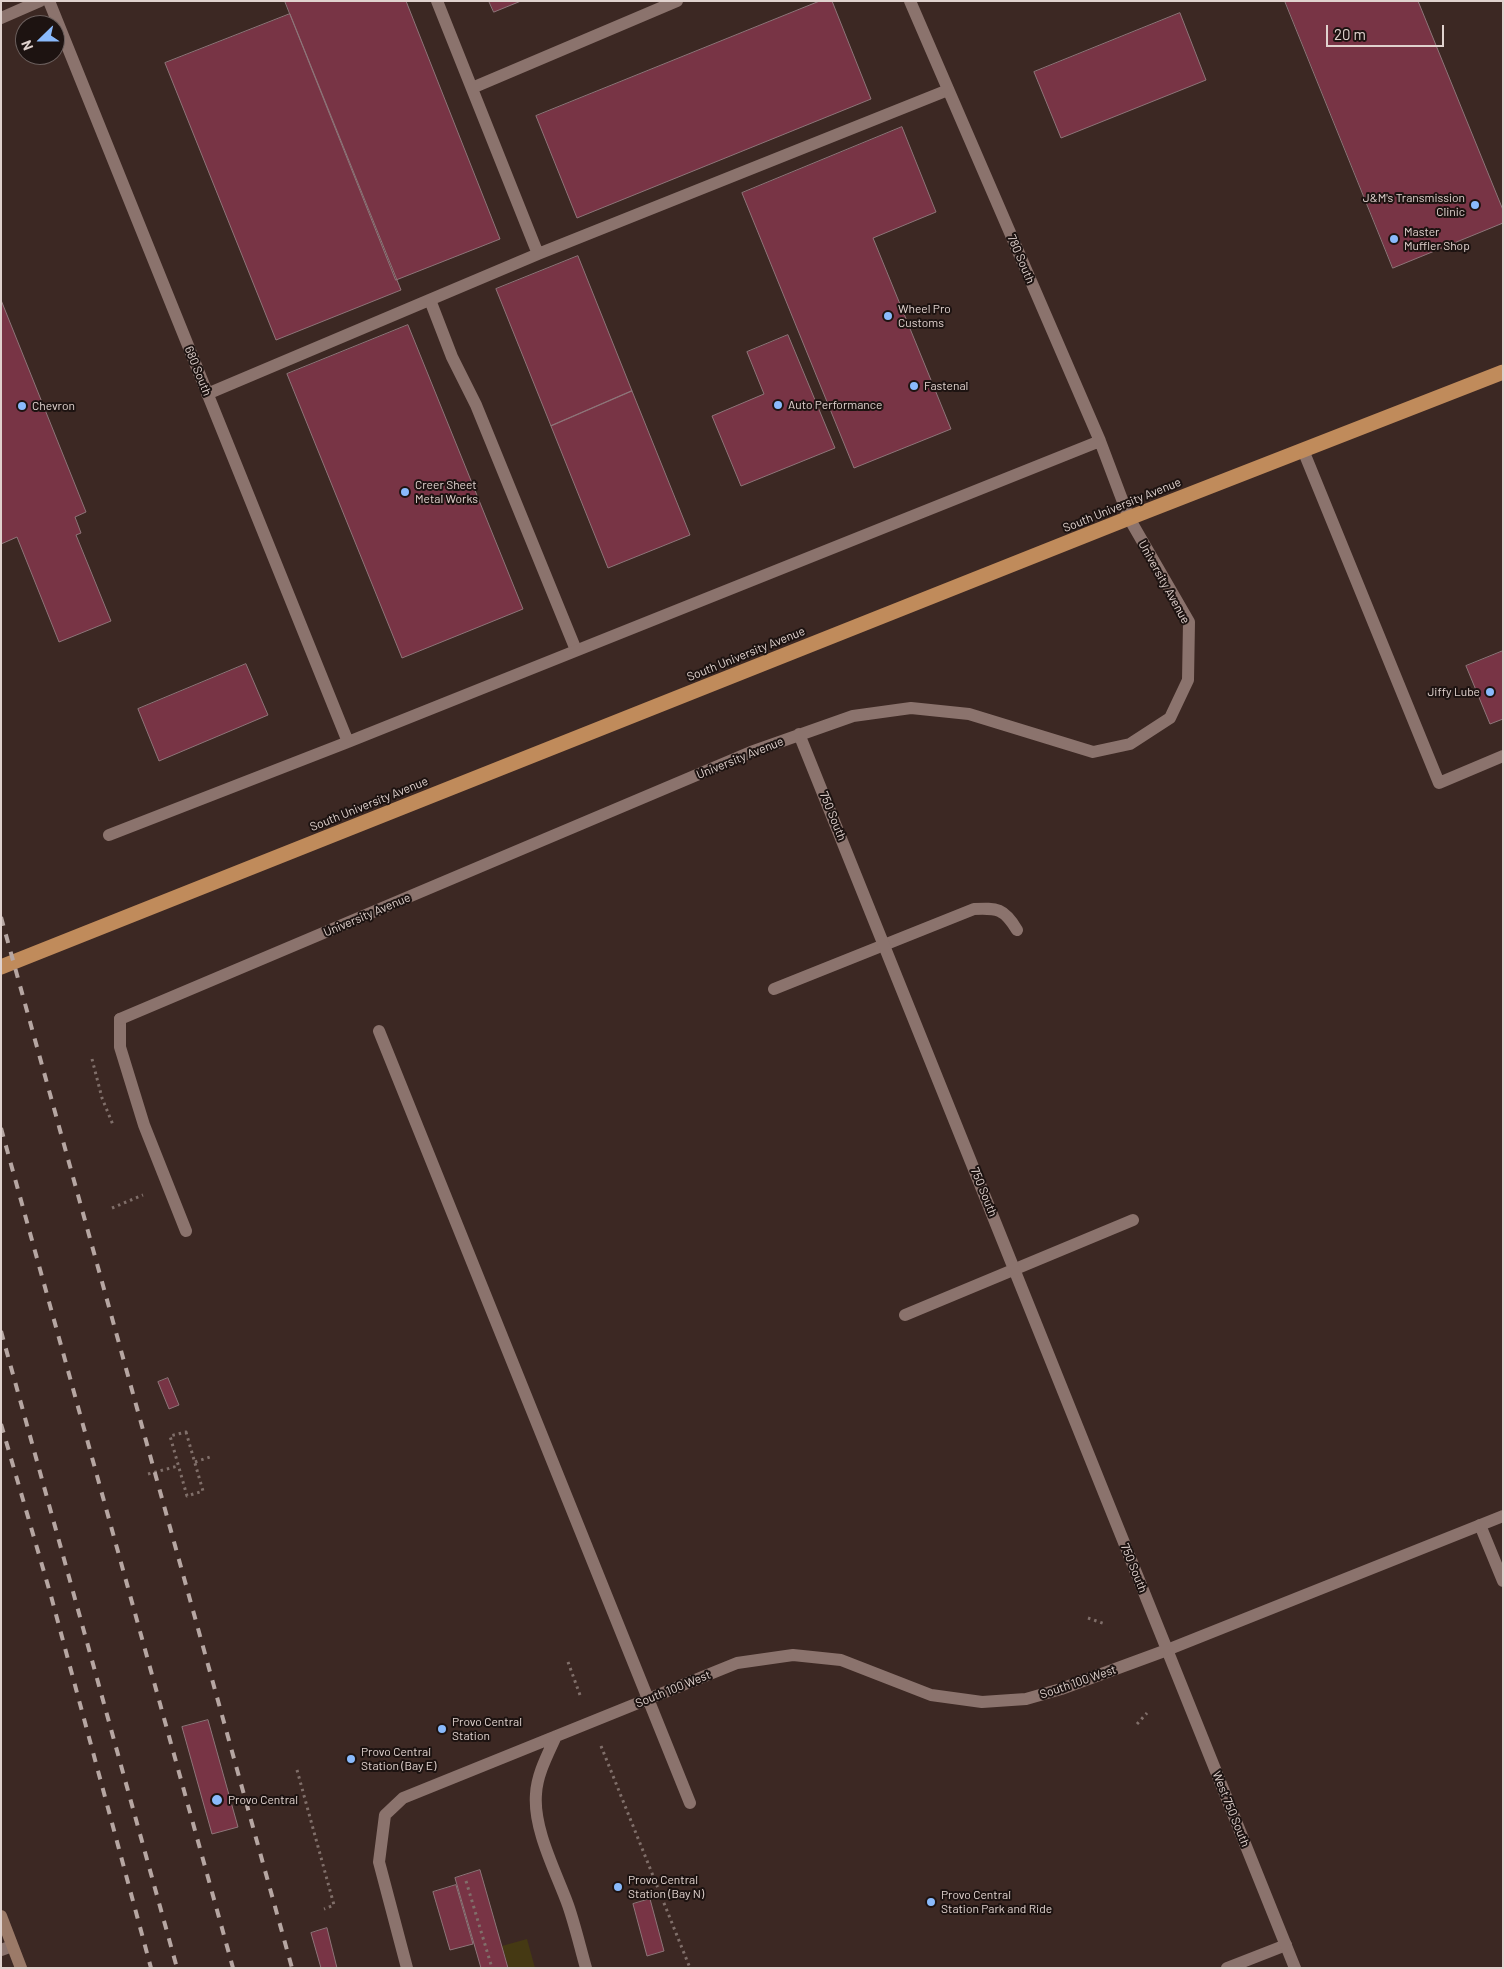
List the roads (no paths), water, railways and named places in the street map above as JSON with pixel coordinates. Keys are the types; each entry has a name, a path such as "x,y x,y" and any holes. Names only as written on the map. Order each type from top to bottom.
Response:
{"highway":[{"name":"South University Avenue","path":"1,967 1129,518 1503,372"}],"street":[{"path":"1,18 40,1"},
{"name":"680 South","path":"49,1 348,742"},
{"path":"437,1 538,254"},
{"path":"472,88 677,1"},
{"name":"780 South","path":"910,1 1100,441 1129,518"},
{"path":"207,394 538,254 948,90"},
{"path":"430,300 452,357 476,405 576,650"},
{"path":"109,835 348,742 1100,441"},
{"path":"1303,450 1439,783 1503,756"},
{"name":"University Avenue","path":"186,1231 144,1126 120,1047 120,1019 751,752 853,716 911,708 969,714 1093,752 1130,744 1170,718 1188,680 1189,622 1129,518"},
{"name":"750 South","path":"799,734 885,944 1167,1650"},
{"path":"774,989 974,910 995,908 1010,918 1017,930"},
{"path":"379,1031 690,1803"},
{"path":"904,1315 1133,1220"},
{"name":"South 100 West","path":"407,1968 379,1862 385,1815 403,1798 737,1663 793,1655 841,1660 931,1695 982,1702 1026,1698 1061,1689 1167,1650 1503,1516"},
{"path":"1480,1525 1503,1581"},
{"name":"West 750 South","path":"1167,1650 1295,1968"},
{"path":"556,1736 543,1764 537,1786 537,1816 543,1839 569,1907 586,1968"},
{"path":"1,1916 7,1948 21,1968"},
{"path":"1227,1968 1286,1945"}],"railway":[{"path":"1,917 292,1968"},
{"path":"1,1128 233,1968"},
{"path":"1,1331 177,1968"},
{"path":"1,1424 51,1596 151,1968"}],"place":[{"name":"J&M's Transmission Clinic","path":"1475,205"},
{"name":"Master Muffler Shop","path":"1394,239"},
{"name":"Wheel Pro Customs","path":"888,316"},
{"name":"Fastenal","path":"914,386"},
{"name":"Auto Performance","path":"778,405"},
{"name":"Chevron","path":"22,406"},
{"name":"Creer Sheet Metal Works","path":"405,492"},
{"name":"Jiffy Lube","path":"1490,692"},
{"name":"Provo Central Station","path":"442,1729"},
{"name":"Provo Central Station (Bay E)","path":"351,1759"},
{"name":"Provo Central","path":"217,1800"},
{"name":"Provo Central Station (Bay N)","path":"618,1887"},
{"name":"Provo Central Station Park and Ride","path":"931,1902"}]}
